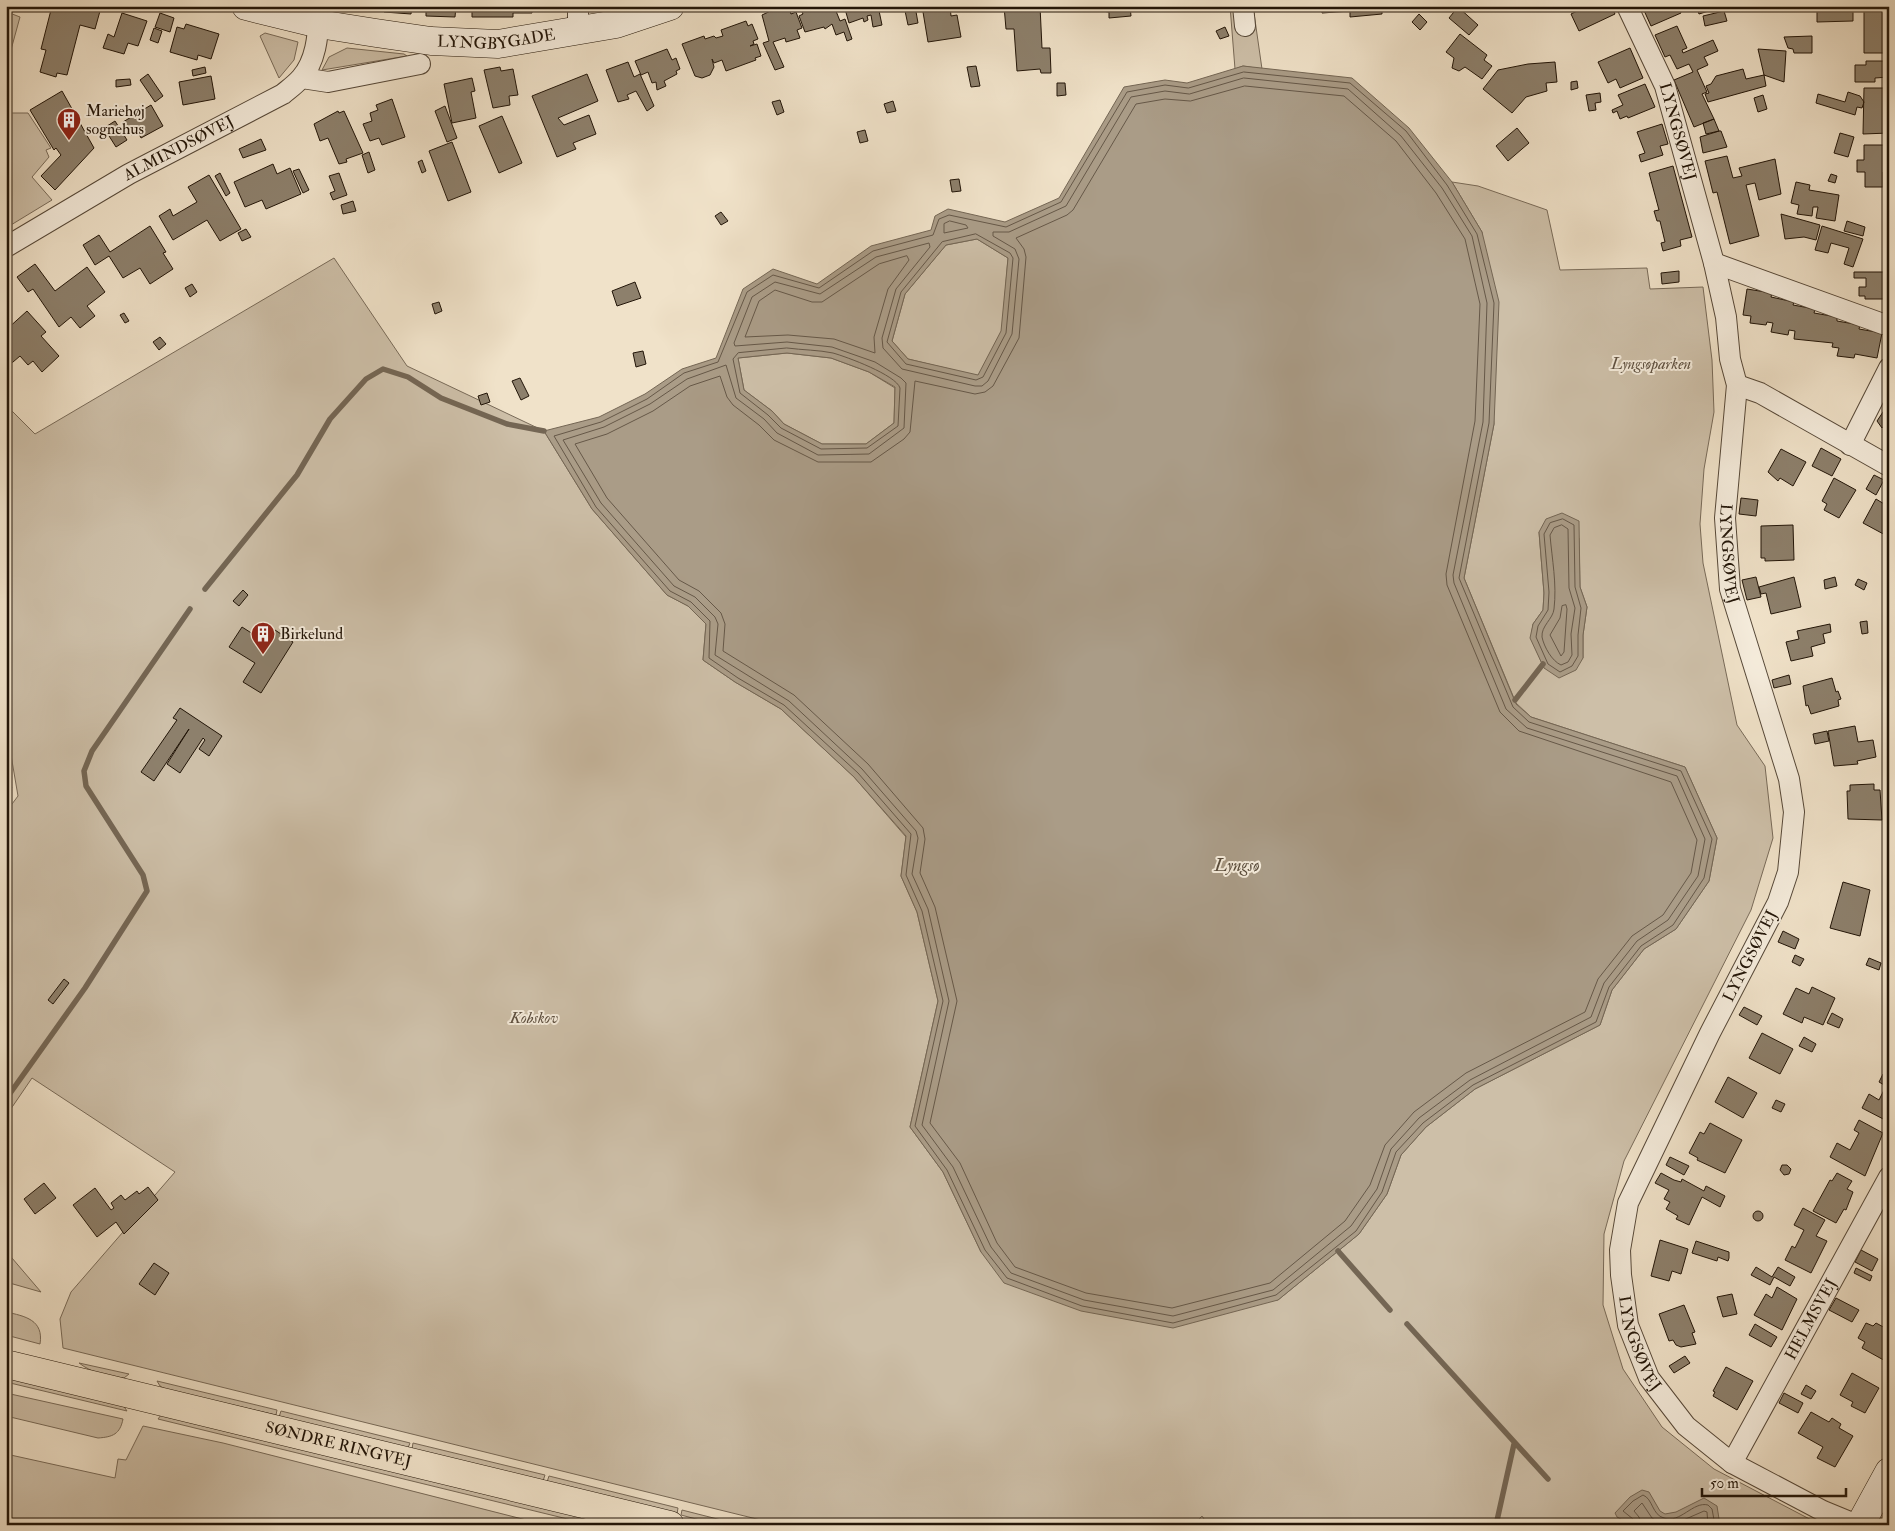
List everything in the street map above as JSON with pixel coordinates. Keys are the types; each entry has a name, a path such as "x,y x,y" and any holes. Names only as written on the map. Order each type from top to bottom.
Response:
{"main road":[{"name":"SØNDRE RINGVEJ","path":"6,1364 670,1525"}],"street":[{"name":"LYNGBYGADE","path":"246,6 319,15 431,41 463,44 498,44 578,18 616,24 670,6"},
{"name":"LYNGSØVEJ","path":"1627,6 1665,86 1714,263 1737,386 1725,518 1730,589 1789,779 1794,812 1792,848 1788,872 1778,902 1710,1033 1628,1203 1620,1250 1628,1325 1649,1378 1686,1426 1732,1463 1823,1511 1859,1525"},
{"name":"ALMINDSØVEJ","path":"6,248 129,174 283,94 302,78 318,39 319,15"},
{"name":"LYNGBYGADE","path":"302,78 328,82 420,64"},
{"path":"1714,263 1882,324"},
{"path":"1850,445 1889,368"},
{"path":"1737,386 1760,393 1889,466"},
{"name":"HELMSVEJ","path":"1732,1463 1889,1176"},
{"path":"1859,1525 1889,1472"}],"green space":[{"path":"6,6 9,6 7,12 20,17 6,68"},
{"path":"1230,6 1253,6 1262,69 1243,66 1235,69"},
{"path":"265,33 298,42 294,60 279,78 260,36"},
{"path":"347,48 404,54 407,56 322,70 329,57"},
{"path":"6,111 9,113 28,113 51,148 46,150 49,157 32,177 52,200 6,228"},
{"name":"Kobskov","path":"1452,182 1478,186 1547,210 1560,270 1647,268 1650,289 1703,287 1712,360 1714,412 1704,469 1700,524 1703,563 1737,725 1765,766 1773,838 1751,910 1624,1161 1604,1234 1603,1305 1623,1369 1662,1427 1714,1469 1821,1525 1208,1525 1202,1516 1194,1525 781,1525 63,1348 60,1319 71,1292 175,1172 32,1078 6,1116 6,812 18,796 11,755 6,759 6,405 35,434 334,258 407,366 544,431 592,509 667,595 688,606 706,624 703,660 735,682 781,709 854,777 906,837 901,876 917,912 938,1001 910,1127 943,1172 981,1252 1278,1300 1359,1234 1387,1194 1401,1155 1426,1127 1475,1089 1600,1025 1612,990 1644,949 1676,929 1709,881 1717,838 1685,767 1531,717 1516,703 1464,578 1494,424 1482,232","holes":["1539,532 1579,538 1580,587 1587,607 1583,635 1583,658 1544,668 1531,638 1533,624 1543,610 1544,593"]},
{"path":"977,239 1008,258 1002,331 978,376 908,359 892,341 905,294 946,245"},
{"path":"787,353 831,358 869,372 895,388 894,423 866,444 822,444 784,424 772,411 744,390 738,358"},
{"path":"6,1251 41,1292 6,1282"},
{"path":"6,1312 32,1320 39,1329 40,1344 6,1335"},
{"path":"79,1363 129,1374 124,1378 106,1375 95,1372"},
{"path":"6,1377 123,1405 127,1411 6,1382"},
{"path":"157,1381 277,1410 276,1415 167,1390 160,1386"},
{"path":"6,1393 123,1419 120,1428 115,1434 98,1438 6,1416"},
{"path":"281,1411 410,1443 408,1448 279,1417"},
{"path":"161,1415 617,1525 592,1525 158,1419"},
{"path":"143,1426 223,1443 546,1525 6,1525 6,1454 115,1478 118,1459 126,1460"},
{"path":"413,1443 545,1475 543,1481 412,1449"},
{"path":"549,1476 678,1508 677,1514 547,1482"},
{"path":"682,1510 741,1525 719,1525 681,1515"}],"water":[{"name":"Lyngsø","path":"1243,66 1352,78 1409,128 1452,182 1482,232 1499,302 1494,424 1464,578 1516,704 1531,717 1685,767 1717,838 1709,881 1676,929 1644,949 1612,990 1600,1025 1475,1089 1426,1127 1401,1155 1387,1194 1359,1234 1278,1300 1173,1328 1081,1311 1004,1283 981,1252 943,1172 910,1127 938,1001 917,912 901,876 906,836 854,777 781,709 735,682 703,660 706,624 688,606 667,595 592,509 544,431 599,417 645,394 682,369 716,358 743,289 773,269 817,284 871,246 931,230 935,216 948,209 1005,222 1059,198 1124,87 1165,80 1187,83","holes":["977,239 1008,258 1001,331 978,375 908,359 892,341 905,294 946,245","787,353 831,358 869,372 895,387 894,423 866,444 822,444 784,424 772,411 744,390 738,358"]},
{"path":"1562,513 1579,521 1580,587 1587,607 1583,635 1583,658 1576,670 1559,678 1544,668 1530,638 1533,624 1543,610 1544,593 1539,532 1546,519"},
{"path":"1642,1490 1649,1492 1660,1511 1665,1514 1676,1512 1704,1498 1717,1506 1720,1525 1632,1525 1617,1517 1615,1513 1630,1497"}],"building":[{"path":"52,6 84,6 100,11 95,29 80,25 67,75 57,73 56,77 40,72 46,50 41,49"},
{"path":"377,6 412,6 411,14 384,12 384,9"},
{"path":"426,6 456,6 455,17 426,16"},
{"path":"472,6 554,6 552,9 532,9 532,13 513,13 513,17 472,17"},
{"path":"781,6 788,6 791,14 796,12 802,28 797,30 800,38 786,42 785,38 773,42 784,67 775,70 763,43 769,41 762,15"},
{"path":"799,6 834,6 840,21 845,19 852,39 847,41 844,32 836,35 832,24 825,29 824,27 805,32 799,16 803,14"},
{"path":"837,6 878,6 882,25 873,27 871,15 867,16 868,20 864,22 863,18 849,23 845,9 839,11"},
{"path":"904,6 915,6 918,23 908,25"},
{"path":"922,6 950,6 951,16 957,15 961,37 928,42"},
{"path":"1004,6 1040,6 1042,48 1050,48 1051,73 1041,73 1040,69 1017,71 1014,29 1006,29"},
{"path":"1102,6 1130,6 1131,16 1109,18 1109,12 1102,11"},
{"path":"1294,6 1382,6 1382,14 1350,17 1350,11 1322,13 1322,7 1294,10"},
{"path":"1545,6 1577,6 1577,8 1545,8"},
{"path":"1587,6 1611,6 1615,14 1579,31 1571,14"},
{"path":"1642,6 1678,6 1681,13 1651,26"},
{"path":"1696,6 1711,6 1712,10 1699,14"},
{"path":"1817,6 1853,6 1853,21 1817,22"},
{"path":"1864,6 1889,6 1889,53 1864,53"},
{"path":"1458,7 1478,25 1469,35 1449,18"},
{"path":"1724,11 1727,21 1705,26 1703,16"},
{"path":"122,13 147,21 138,46 128,43 124,54 103,48 108,34 114,37"},
{"path":"160,13 174,18 170,32 155,27"},
{"path":"1419,14 1427,22 1420,30 1412,22"},
{"path":"746,21 748,26 752,24 758,39 753,41 754,44 750,46 757,44 761,56 755,58 756,60 726,71 722,60 714,63 712,59 714,67 710,75 702,78 695,76 682,44 704,36 705,39 723,36 721,30"},
{"path":"186,24 219,34 211,59 198,55 197,60 170,52 177,27 184,29"},
{"path":"1677,26 1687,48 1682,50 1683,53 1713,40 1718,51 1704,57 1708,65 1697,70 1707,92 1702,94 1714,119 1694,127 1674,80 1693,72 1689,64 1677,69 1670,55 1665,57 1655,35"},
{"path":"1225,27 1229,36 1220,39 1216,31"},
{"path":"154,28 162,31 158,43 150,40"},
{"path":"1460,34 1487,55 1484,60 1492,66 1482,79 1465,67 1459,71 1452,68 1454,58 1446,52"},
{"path":"1812,36 1812,53 1794,53 1793,49 1788,48 1784,37"},
{"path":"1630,48 1643,78 1620,88 1616,79 1608,83 1598,62"},
{"path":"667,49 672,60 676,58 680,69 676,71 677,74 664,81 666,86 657,90 656,82 652,83 648,72 641,75 635,61"},
{"path":"1758,49 1786,51 1784,82 1764,75"},
{"path":"1866,61 1888,61 1889,77 1875,78 1875,82 1855,82 1855,65 1866,65"},
{"path":"628,62 634,77 640,74 654,106 647,111 636,91 627,95 629,99 618,102 606,70"},
{"path":"1555,62 1557,82 1546,83 1547,91 1526,97 1512,113 1483,89 1498,70 1528,64"},
{"path":"976,66 980,86 971,87 967,67"},
{"path":"205,67 206,73 193,76 192,70"},
{"path":"500,67 501,71 513,69 518,95 509,96 510,105 493,108 484,70"},
{"path":"1743,69 1746,79 1764,75 1766,86 1708,102 1705,94 1709,93 1706,86 1711,84 1716,76"},
{"path":"148,74 163,96 155,102 140,80"},
{"path":"587,74 598,101 558,118 564,125 589,115 596,134 573,143 576,149 557,157 532,96"},
{"path":"211,76 215,99 183,105 179,82"},
{"path":"472,78 475,91 471,92 476,118 452,123 444,84"},
{"path":"130,79 131,85 116,87 116,80"},
{"path":"1577,81 1578,88 1571,90 1571,82"},
{"path":"1057,83 1065,83 1066,95 1057,96"},
{"path":"1645,84 1655,107 1628,118 1627,116 1620,119 1617,111 1613,113 1612,110 1623,105 1618,95"},
{"path":"1864,88 1889,88 1889,133 1863,134"},
{"name":"Mariehøj sognehus","path":"62,91 94,148 55,190 41,176 61,155 56,148 54,150 30,110"},
{"path":"1848,92 1860,96 1864,102 1862,108 1857,107 1855,115 1816,103 1818,94 1845,102"},
{"path":"1600,93 1601,102 1595,103 1596,110 1589,111 1586,95"},
{"path":"1763,95 1767,109 1758,112 1754,98"},
{"path":"392,99 405,137 382,145 379,138 370,141 363,124 372,121 370,113 378,110 376,105"},
{"path":"780,100 784,112 777,115 772,102"},
{"path":"893,101 896,111 887,113 884,104"},
{"path":"151,105 163,126 141,138 138,132 131,135 123,122"},
{"path":"445,106 457,138 447,142 435,111"},
{"path":"338,111 339,113 344,111 363,153 346,159 347,162 339,164 328,138 320,141 314,124"},
{"path":"502,116 522,163 499,173 479,126"},
{"path":"1714,119 1719,131 1706,134 1703,123"},
{"path":"115,121 127,140 116,147 104,128"},
{"path":"1662,124 1668,144 1660,146 1663,155 1641,162 1639,155 1645,153 1637,132"},
{"path":"1517,128 1529,143 1508,161 1496,146"},
{"path":"865,130 868,141 860,143 857,132"},
{"path":"1721,131 1727,147 1703,153 1700,137"},
{"path":"1840,133 1854,137 1848,157 1834,153"},
{"path":"261,139 266,150 243,158 239,149"},
{"path":"452,142 471,192 448,201 429,151"},
{"path":"1864,145 1889,145 1889,172 1883,172 1883,187 1865,187 1865,172 1857,172 1857,160 1864,160"},
{"path":"369,152 375,170 368,173 362,155"},
{"path":"1727,156 1733,178 1742,176 1739,168 1775,159 1781,194 1759,200 1755,183 1746,185 1759,236 1730,244 1717,192 1713,193 1705,161"},
{"path":"422,160 426,171 422,173 418,162"},
{"path":"273,164 277,174 290,168 301,194 266,209 262,200 245,207 234,182"},
{"path":"1673,166 1692,237 1680,240 1681,246 1663,251 1661,243 1665,242 1660,221 1657,221 1654,211 1659,210 1649,173"},
{"path":"299,169 309,190 303,193 293,171"},
{"path":"220,173 230,193 226,196 215,176"},
{"path":"339,173 347,195 333,200 330,193 335,191 329,176"},
{"path":"1831,174 1837,176 1835,183 1828,181"},
{"path":"209,175 241,229 220,241 207,220 173,240 159,216 170,209 173,216 197,202 188,187"},
{"path":"959,179 961,191 952,192 950,180"},
{"path":"1796,182 1810,185 1809,190 1839,195 1835,221 1816,218 1818,207 1813,207 1812,216 1797,214 1799,205 1791,203"},
{"path":"353,201 356,211 343,214 341,205"},
{"path":"721,212 728,221 721,225 715,216"},
{"path":"1781,214 1820,225 1816,240 1804,237 1785,239"},
{"path":"1847,221 1865,227 1863,236 1844,231"},
{"path":"150,226 166,252 163,253 173,269 150,284 140,268 123,278 109,256 95,265 83,245 99,235 110,252"},
{"path":"1822,226 1863,239 1853,267 1844,264 1849,248 1831,243 1828,253 1815,250"},
{"path":"246,229 251,237 242,241 238,233"},
{"path":"35,264 55,291 87,267 105,292 87,306 95,316 80,328 71,317 59,327 33,289 28,292 17,277"},
{"path":"1679,271 1679,282 1662,284 1661,273"},
{"path":"1854,272 1889,272 1889,299 1865,299 1865,296 1859,296 1859,287 1866,287 1866,278 1854,278"},
{"path":"635,282 641,298 617,306 612,291"},
{"path":"192,284 197,292 190,297 185,288"},
{"path":"1747,289 1772,293 1771,297 1794,302 1793,305 1815,309 1814,313 1837,317 1837,321 1860,325 1859,329 1882,333 1877,358 1855,354 1854,358 1837,356 1839,348 1832,347 1833,343 1794,339 1795,331 1789,330 1788,335 1771,332 1773,323 1767,322 1766,325 1750,323 1751,316 1743,315"},
{"path":"439,302 442,311 435,314 432,304"},
{"path":"27,311 46,332 41,336 59,356 42,372 33,361 28,365 20,356 6,368 6,330"},
{"path":"124,313 129,321 125,323 120,315"},
{"path":"160,337 166,344 159,350 153,342"},
{"path":"643,351 646,364 636,367 633,353"},
{"path":"520,378 529,396 521,400 512,381"},
{"path":"487,393 490,402 481,405 478,396"},
{"path":"1889,403 1889,421 1882,428 1877,421"},
{"path":"1821,448 1841,459 1832,476 1812,466"},
{"path":"1781,449 1806,462 1793,486 1780,478 1778,481 1768,472"},
{"path":"1874,475 1884,480 1876,495 1866,489"},
{"path":"1834,478 1856,490 1839,518 1824,510 1827,504 1822,501"},
{"path":"1741,498 1758,500 1756,516 1739,514"},
{"path":"1876,499 1889,507 1889,537 1863,523"},
{"path":"1793,525 1794,560 1765,561 1765,558 1761,558 1761,526"},
{"path":"1756,577 1761,597 1747,600 1742,580"},
{"path":"1794,577 1801,607 1771,614 1766,593 1761,594 1759,587"},
{"path":"1835,577 1837,586 1825,589 1824,580"},
{"path":"1858,579 1867,583 1864,590 1855,585"},
{"path":"243,590 248,595 239,606 233,601"},
{"path":"1867,621 1868,633 1862,634 1860,622"},
{"path":"1830,624 1831,632 1823,634 1825,643 1811,647 1813,656 1791,661 1786,642 1799,639 1797,631"},
{"name":"Birkelund","path":"242,627 267,643 275,630 293,642 261,693 243,682 255,663 229,647"},
{"path":"1789,675 1791,684 1774,688 1772,680"},
{"path":"1832,678 1836,692 1838,691 1841,699 1838,700 1839,706 1811,714 1808,705 1806,706 1803,686"},
{"path":"180,708 222,736 209,756 199,749 205,740 203,738 180,773 167,764 189,729 154,781 141,772 177,720 173,718"},
{"path":"1855,726 1858,742 1873,740 1876,757 1857,761 1858,764 1834,766 1828,731"},
{"path":"1827,731 1829,741 1815,744 1813,734"},
{"path":"6,782 12,787 6,795"},
{"path":"1874,784 1874,790 1880,790 1882,820 1848,819 1847,791 1850,791 1850,785"},
{"path":"1843,882 1870,890 1860,936 1830,928"},
{"path":"1783,931 1799,939 1795,949 1778,942"},
{"path":"1795,955 1804,959 1800,966 1792,962"},
{"path":"1869,958 1881,963 1879,970 1866,965"},
{"path":"64,979 69,983 53,1004 48,1000"},
{"path":"1812,987 1835,998 1823,1025 1804,1017 1802,1023 1783,1014 1796,988 1809,994"},
{"path":"1744,1007 1762,1016 1757,1025 1739,1015"},
{"path":"1832,1013 1843,1019 1839,1028 1827,1023"},
{"path":"1762,1033 1793,1049 1780,1074 1749,1058"},
{"path":"1804,1037 1816,1044 1812,1052 1799,1046"},
{"path":"1883,1074 1889,1077 1889,1122 1862,1108 1869,1094 1879,1100 1886,1086 1879,1082"},
{"path":"1728,1077 1757,1093 1743,1118 1715,1102"},
{"path":"1776,1100 1785,1104 1781,1112 1772,1108"},
{"path":"1859,1120 1883,1133 1865,1176 1830,1157 1837,1143 1850,1150 1859,1133 1854,1130"},
{"path":"1710,1123 1742,1140 1725,1173 1697,1160 1698,1158 1689,1153 1700,1132 1704,1134"},
{"path":"1670,1157 1689,1166 1684,1175 1666,1165"},
{"path":"1782,1165 1787,1165 1791,1169 1789,1174 1784,1175 1780,1170"},
{"path":"1661,1173 1681,1182 1682,1179 1704,1191 1706,1186 1725,1196 1720,1207 1702,1197 1689,1225 1676,1219 1678,1216 1666,1209 1670,1202 1664,1199 1669,1190 1655,1183"},
{"path":"1837,1173 1852,1181 1847,1189 1853,1192 1846,1210 1844,1209 1836,1223 1813,1211 1830,1180 1832,1181"},
{"path":"44,1183 56,1198 35,1214 24,1199"},
{"path":"148,1187 158,1200 124,1234 116,1222 97,1237 73,1205 95,1188 111,1210 114,1208 111,1203 121,1195 125,1200 137,1191 139,1194"},
{"path":"1803,1208 1825,1220 1816,1236 1827,1241 1811,1273 1785,1260 1792,1246 1795,1248 1804,1230 1794,1225"},
{"path":"1756,1211 1760,1211 1763,1216 1762,1220 1756,1221 1753,1218 1753,1214"},
{"path":"1660,1240 1688,1249 1681,1274 1672,1271 1669,1281 1651,1276"},
{"path":"1696,1241 1729,1252 1728,1261 1718,1257 1717,1261 1692,1253"},
{"path":"1861,1250 1878,1259 1872,1271 1855,1262"},
{"path":"154,1263 169,1273 155,1295 139,1284"},
{"path":"1756,1267 1772,1277 1778,1267 1795,1277 1790,1286 1774,1277 1770,1285 1751,1275"},
{"path":"1856,1268 1872,1276 1870,1281 1854,1273"},
{"path":"1777,1287 1797,1299 1782,1330 1754,1315 1766,1294 1772,1298"},
{"path":"1732,1294 1737,1314 1723,1317 1717,1297"},
{"path":"1836,1298 1859,1310 1852,1322 1829,1310"},
{"path":"1684,1305 1695,1332 1692,1333 1696,1344 1681,1347 1676,1345 1673,1340 1669,1341 1659,1314"},
{"path":"1866,1323 1873,1326 1876,1323 1889,1330 1889,1363 1862,1348 1865,1342 1858,1338"},
{"path":"1755,1324 1777,1337 1771,1347 1749,1335"},
{"path":"1685,1356 1690,1363 1674,1373 1669,1366"},
{"path":"1726,1367 1753,1381 1737,1410 1713,1396 1715,1392 1713,1391"},
{"path":"1852,1373 1879,1388 1865,1413 1851,1406 1853,1402 1840,1395"},
{"path":"1806,1385 1816,1391 1811,1399 1801,1394"},
{"path":"1784,1393 1803,1403 1798,1413 1779,1403"},
{"path":"1811,1412 1829,1422 1832,1418 1841,1424 1839,1428 1853,1436 1835,1467 1817,1458 1823,1447 1798,1433"}],"waterway":[{"path":"205,589 297,475 330,419 366,379 383,369 408,377 441,398 507,424 544,431"},
{"path":"6,1099 85,988 147,891 143,875 86,786 84,771 92,751 190,609"},
{"path":"1515,700 1543,664"},
{"path":"1338,1251 1390,1310"},
{"path":"1407,1324 1548,1479"},
{"path":"1496,1525 1514,1444"}],"place":[{"name":"Mariehøj sognehus","path":"69,141"},
{"name":"Birkelund","path":"263,655"}],"park label":[{"name":"Lyngsøparken","path":"1651,364"}]}
